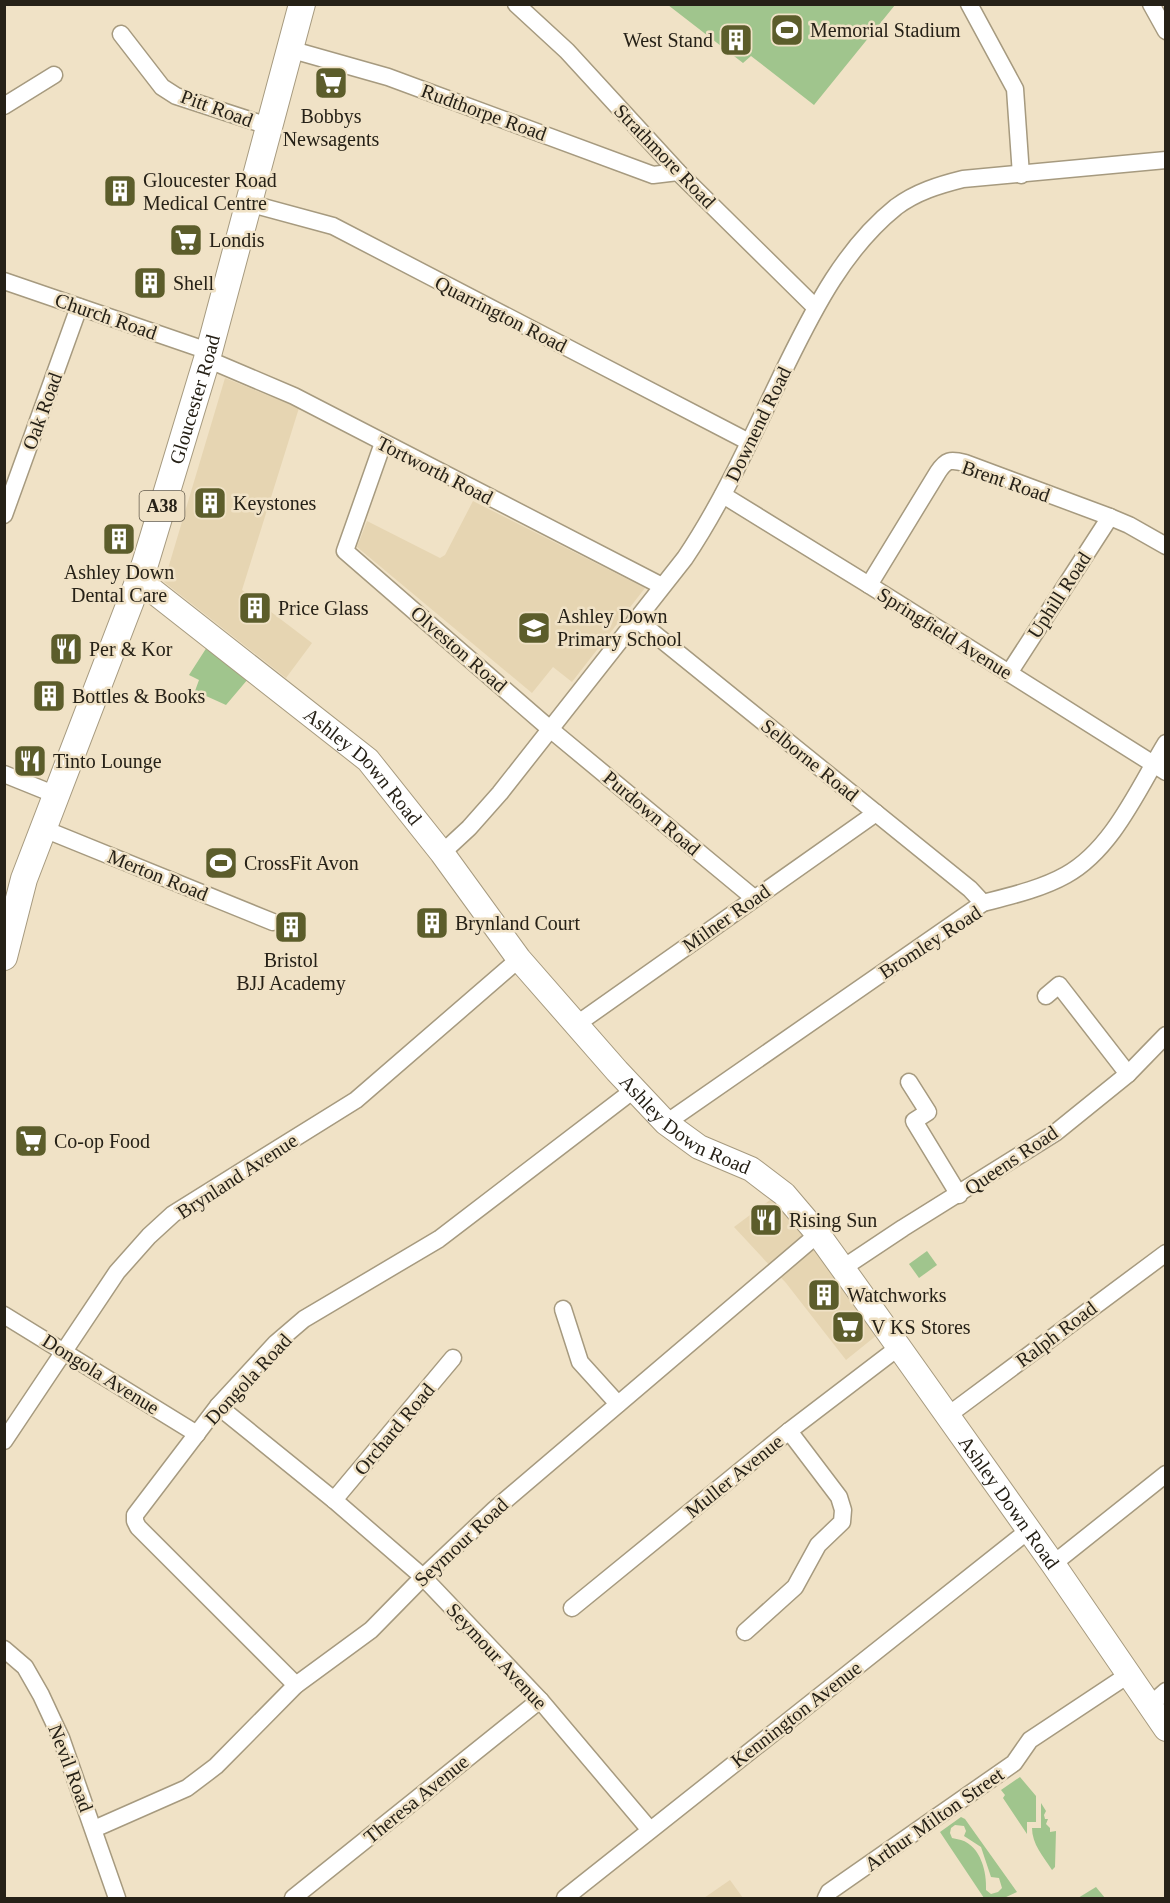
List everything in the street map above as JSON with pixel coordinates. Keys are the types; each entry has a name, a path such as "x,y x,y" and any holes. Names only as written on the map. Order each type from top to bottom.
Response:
{"main road":[{"name":"Gloucester Road","path":"4,957 24,879 139,580 207,355 302,4"},
{"name":"Ashley Down Road","path":"139,580 368,760 442,853 519,959 666,1123 699,1147 751,1169 784,1194 818,1234 899,1347 1053,1564 1128,1675 1158,1698 1166,1729"}],"street":[{"name":"Strathmore Road","path":"516,4 567,51 678,172 815,307"},
{"path":"969,4 1015,89 1021,175"},
{"path":"1151,4 1166,31"},
{"name":"Pitt Road","path":"121,34 162,87 176,96 268,126"},
{"name":"Rudthorpe Road","path":"289,49 388,76 653,175 678,172"},
{"path":"4,106 54,75"},
{"name":"Downend Road","path":"442,853 501,793 705,529 815,307 835,275 868,234 896,207 916,194 937,185 963,179 1166,160"},
{"name":"Quarrington Road","path":"248,203 333,226 749,442"},
{"name":"Church Road","path":"6,284 79,307 207,355"},
{"name":"Oak Road","path":"6,506 79,307"},
{"name":"Tortworth Road","path":"207,355 294,396 662,586"},
{"name":"Olveston Road","path":"383,443 345,551 550,729"},
{"name":"Brent Road","path":"869,585 938,472 948,460 964,463 1129,525 1166,546"},
{"name":"Springfield Avenue","path":"723,495 1159,768"},
{"name":"Uphill Road","path":"1009,673 1110,518"},
{"name":"Selborne Road","path":"636,620 876,813 983,903"},
{"name":"Purdown Road","path":"550,729 754,898"},
{"name":"Bromley Road","path":"666,1123 983,903 1026,891 1066,875 1090,858 1159,768 1166,743"},
{"path":"4,774 56,795"},
{"name":"Milner Road","path":"577,1024 876,813"},
{"name":"Merton Road","path":"44,829 273,922"},
{"name":"Brynland Avenue","path":"4,1441 117,1272 149,1236 173,1214 356,1100 519,959"},
{"path":"1046,996 1059,985 1128,1074"},
{"name":"Queens Road","path":"843,1269 903,1228 959,1195 1055,1132 1128,1074 1166,1035"},
{"path":"909,1082 928,1112 914,1121 959,1195"},
{"name":"Dongola Road","path":"296,1685 138,1527 135,1515 218,1406 276,1343 304,1319 439,1239 635,1089"},
{"name":"Seymour Road","path":"94,1829 187,1788 216,1766 296,1685 371,1630 495,1509 818,1234"},
{"name":"Ralph Road","path":"947,1416 1166,1253"},
{"path":"563,1309 580,1362 618,1404"},
{"name":"Dongola Avenue","path":"4,1315 197,1434"},
{"name":"Muller Avenue","path":"572,1608 789,1431 899,1347"},
{"name":"Orchard Road","path":"334,1500 453,1358"},
{"name":"Seymour Avenue","path":"218,1406 334,1500 423,1577 540,1700 650,1830"},
{"path":"745,1632 795,1587 818,1545 842,1522 843,1510 839,1497 789,1431"},
{"path":"1053,1564 1166,1474"},
{"name":"Kennington Avenue","path":"565,1899 1029,1530"},
{"name":"Nevil Road","path":"4,1649 25,1667 42,1695 61,1738 117,1899"},
{"name":"Arthur Milton Street","path":"826,1899 829,1892 1014,1763 1030,1740 1128,1675"},
{"name":"Theresa Avenue","path":"293,1899 540,1700"}],"shaded area":[{"path":"225,378 299,408 242,590 312,643 286,678 164,582"},
{"name":"Ashley Down Primary School","path":"473,501 645,588 572,682 553,667 532,693 357,547 367,521 440,558 445,555"},
{"path":"774,1197 822,1255 877,1335 846,1360 786,1283 734,1227"},
{"path":"730,1880 743,1898 704,1898"}],"green space":[{"name":"Memorial Stadium","path":"895,4 814,105 751,56 743,63 668,5"},
{"path":"207,647 248,679 226,705 195,691 199,680 189,675"},
{"path":"927,1251 937,1265 919,1278 909,1264"},
{"path":"1020,1777 1036,1796 1036,1822 1027,1822 1027,1834 1003,1798 1005,1795 1001,1790"},
{"path":"1041,1803 1046,1811 1044,1815 1045,1819 1048,1819 1046,1824 1050,1832 1056,1831 1055,1867 1052,1870 1032,1834 1032,1828 1041,1828"},
{"path":"961,1817 965,1819 1017,1892 1004,1898 984,1898 940,1832","holes":["955,1825 964,1826 966,1831 964,1836 981,1847 991,1877 999,1878 1002,1888 998,1892 991,1894 986,1890 984,1868 973,1848 968,1843 952,1838 951,1828"]},
{"path":"1096,1887 1105,1898 1078,1898"}],"place":[{"name":"Memorial Stadium","path":"787,30"},
{"name":"West Stand","path":"736,40"},
{"name":"Bobbys Newsagents","path":"331,83"},
{"name":"Gloucester Road Medical Centre","path":"120,191"},
{"name":"Londis","path":"186,240"},
{"name":"Shell","path":"150,283"},
{"name":"Keystones","path":"210,503"},
{"name":"Ashley Down Dental Care","path":"119,539"},
{"name":"Price Glass","path":"255,608"},
{"name":"Ashley Down Primary School","path":"534,628"},
{"name":"Per & Kor","path":"66,649"},
{"name":"Bottles & Books","path":"49,696"},
{"name":"Tinto Lounge","path":"30,761"},
{"name":"CrossFit Avon","path":"221,863"},
{"name":"Brynland Court","path":"432,923"},
{"name":"Bristol BJJ Academy","path":"291,927"},
{"name":"Co-op Food","path":"31,1141"},
{"name":"Rising Sun","path":"766,1220"},
{"name":"Watchworks","path":"824,1295"},
{"name":"V KS Stores","path":"848,1327"}]}
